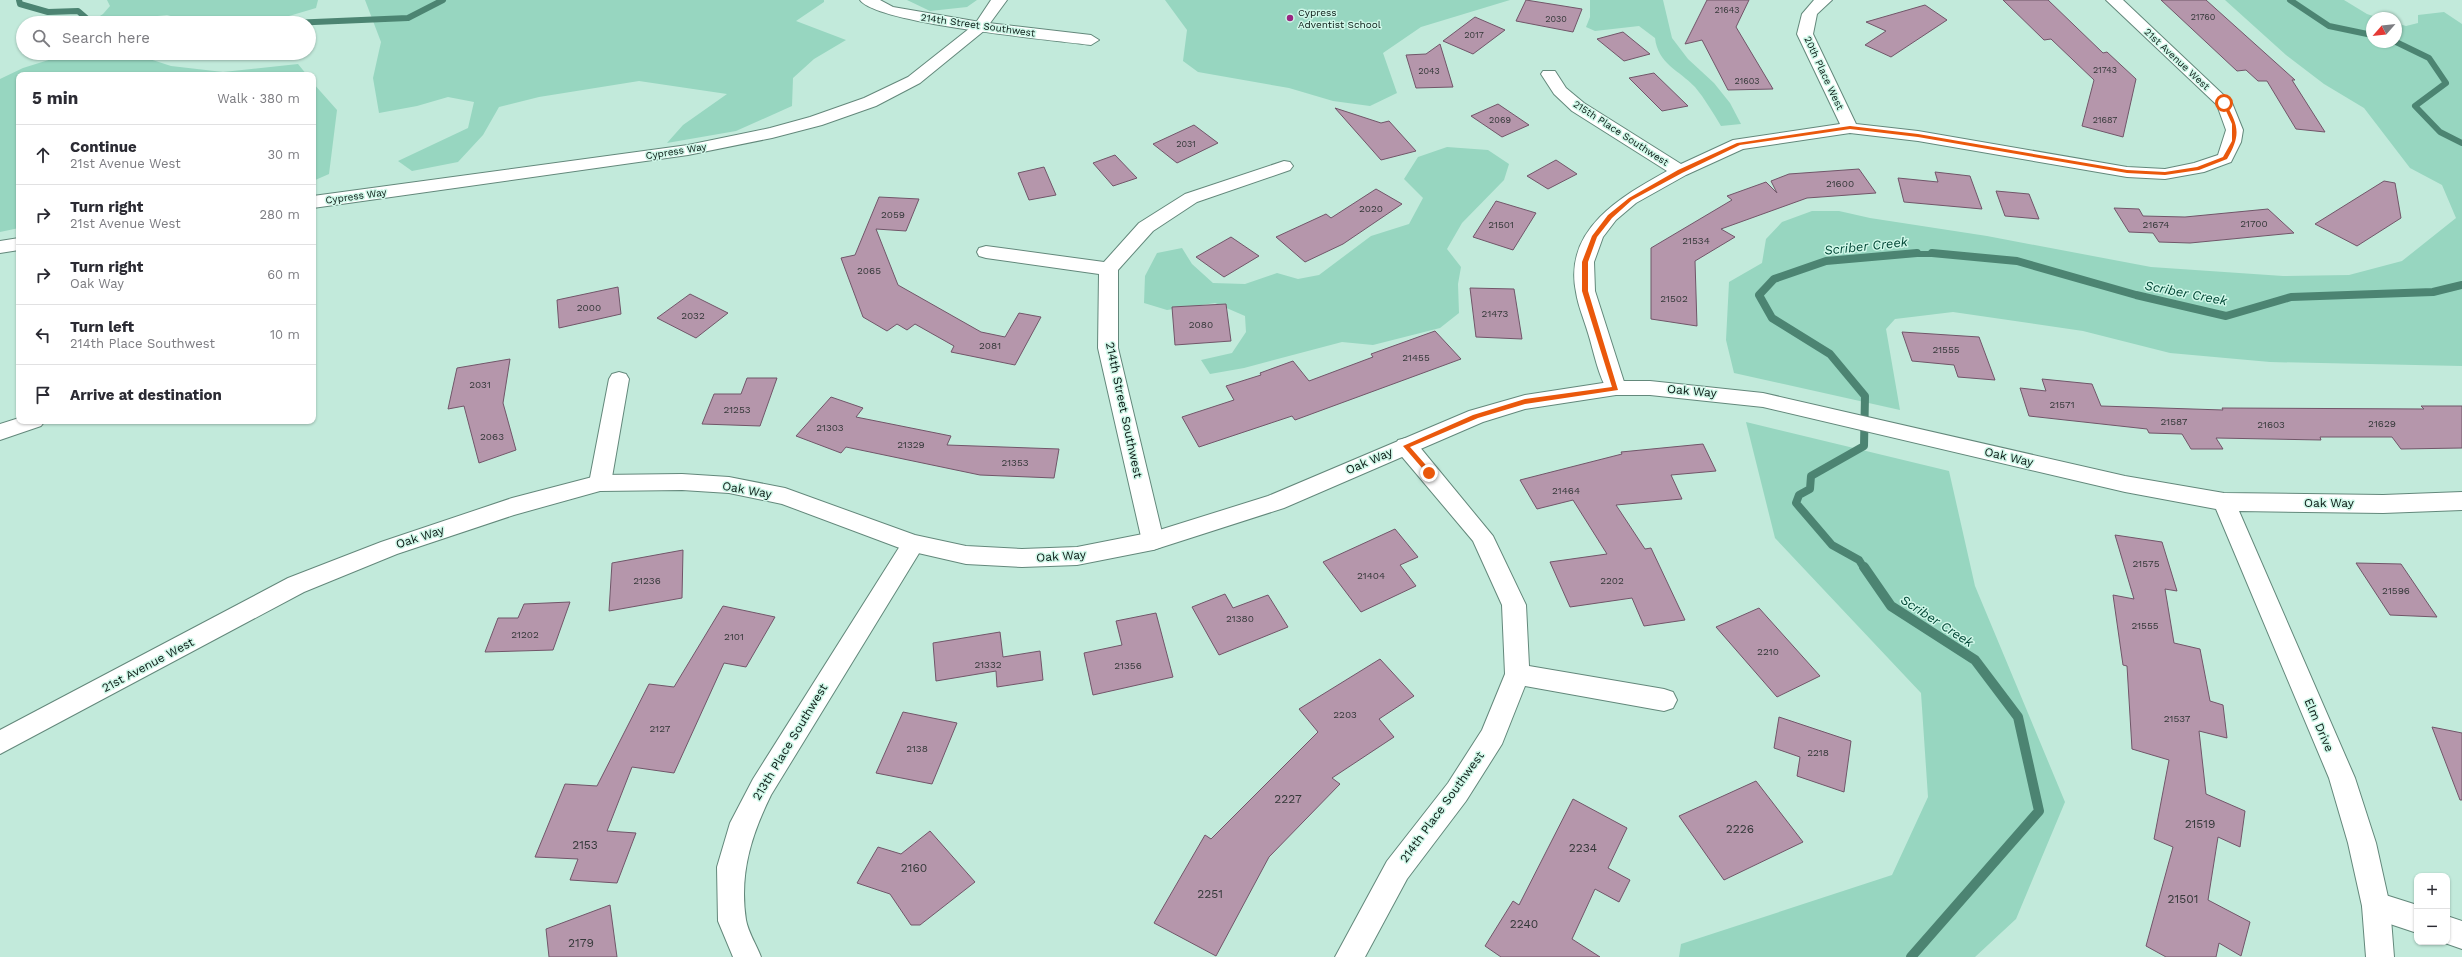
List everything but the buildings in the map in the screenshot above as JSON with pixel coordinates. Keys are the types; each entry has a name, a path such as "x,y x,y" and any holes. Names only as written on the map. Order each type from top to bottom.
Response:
{"street":[{"name":"214th Street Southwest","path":"868,0 889,11 980,27 1091,40"},
{"name":"Cypress Way","path":"316,202 688,150 772,133 816,121 876,99 914,80 980,27 999,0"},
{"name":"20th Place West","path":"1824,0 1816,5 1806,19 1805,34 1850,128"},
{"name":"21st Avenue West","path":"1616,388 1585,291 1585,262 1594,236 1610,216 1630,199 1680,171 1739,144 1850,128 1926,137 2127,172 2165,174 2198,168 2225,158 2234,141 2235,124 2224,103 2114,0"},
{"name":"215th Place Southwest","path":"1548,74 1560,91 1578,107 1680,171"},
{"path":"986,252 1109,269 1146,227 1191,198 1284,166"},
{"path":"0,247 16,244"},
{"name":"214th Street Southwest","path":"1109,269 1108,348 1152,541"},
{"path":"600,483 619,379"},
{"name":"Oak Way","path":"296,586 389,548 512,507 600,483 682,482 729,485 778,495 913,544 966,555 1022,558 1077,556 1152,541 1276,502 1476,416 1525,402 1616,388 1650,388 1723,394 1763,400 2125,484 2224,502 2383,504 2462,501"},
{"path":"0,432 25,424"},
{"name":"214th Place Southwest","path":"1349,957 1397,870 1457,792 1493,736 1517,674 1514,605 1482,536 1406,446"},
{"name":"Elm Drive","path":"2224,502 2342,778 2362,843 2376,906 2380,957"},
{"name":"213th Place Southwest","path":"747,957 732,922 730,867 743,823 762,787 913,544"},
{"name":"21st Avenue West","path":"0,743 296,586"},
{"path":"1517,674 1664,700"},
{"path":"2376,906 2414,918"},
{"path":"2450,931 2462,935"}],"green space":[{"path":"107,0 318,0 316,8 289,16 100,16 110,6"},
{"path":"365,0 824,0 824,2 796,21 846,40 814,59 793,78 792,106 736,131 667,143 683,125 727,94 639,81 539,97 499,107 483,135 458,162 412,171 398,161 468,128 474,102 448,97 417,106 379,113 373,78 381,42"},
{"path":"907,0 977,0 967,7 930,11"},
{"path":"1165,0 1510,0 1421,27 1383,53 1397,93 1370,106 1333,101 1289,88 1198,72 1183,61 1187,30"},
{"path":"1590,0 1663,0 1672,38 1688,59 1714,83 1730,103 1741,124 1721,126 1706,101 1695,87 1670,66 1660,54 1655,38 1639,26 1595,31 1586,27 1590,17"},
{"path":"2225,0 2344,0 2366,13 2366,48 2402,48 2402,25 2406,26 2418,23 2418,15 2444,12 2462,24 2462,366 2270,362 2170,353 2083,331 1953,312 1895,319 1886,329 1900,410 1734,373 1726,340 1729,282 1762,263 1766,239 1782,222 1812,211 1839,211 1870,218 1987,236 2151,267 2283,276 2349,275 2402,261 2456,218 2442,185 2410,168 2364,108 2324,84 2286,55"},
{"path":"49,60 153,60 171,66 223,72 16,72 16,229 0,232 0,79 23,68"},
{"path":"298,64 305,72 223,72"},
{"path":"316,86 337,110 329,174 316,180"},
{"path":"1447,147 1488,150 1509,164 1504,180 1462,223 1447,249 1461,267 1458,284 1459,313 1440,328 1373,345 1342,342 1244,368 1210,374 1201,360 1232,353 1246,332 1245,316 1215,303 1167,310 1144,303 1145,276 1157,253 1182,248 1192,264 1213,283 1245,284 1277,273 1298,279 1319,275 1371,236 1409,224 1423,198 1404,179 1418,157"},
{"path":"1746,422 1949,471 1975,586 2065,802 2016,919 1975,957 1679,957 1681,944 1892,875 1928,797 1921,693 1775,538"}],"waterway":[{"path":"19,0 20,4 48,12 78,11 84,16"},
{"path":"316,22 408,18 443,0"},
{"name":"Scriber Creek","path":"2290,0 2329,26 2366,34"},
{"name":"Scriber Creek","path":"2402,45 2429,58 2446,83 2415,106 2440,132 2462,143"},
{"name":"Scriber Creek","path":"1864,568 1859,560 1832,545 1796,503 1799,495 1810,489 1811,476 1864,446 1865,396 1830,354 1772,318 1759,295 1774,279 1826,261 1917,253"},
{"name":"Scriber Creek","path":"1932,253 2017,261 2136,295 2226,316 2291,297 2433,292 2462,285"},
{"name":"Scriber Creek","path":"1906,254 1942,254"},
{"name":"Scriber Creek","path":"1864,567 1891,606 1975,660 2018,717 2039,811 1911,957"}],"place":[{"name":"Cypress Adventist School","path":"1290,18"}],"route":[{"path":"1429,473 1406,446 1476,416 1525,402 1570,393 1616,388 1585,291 1585,262 1594,236 1610,216 1630,199 1680,171 1739,144 1850,128 1918,136 2127,172 2165,174 2198,168 2225,158 2234,141 2235,124 2224,103"}]}
